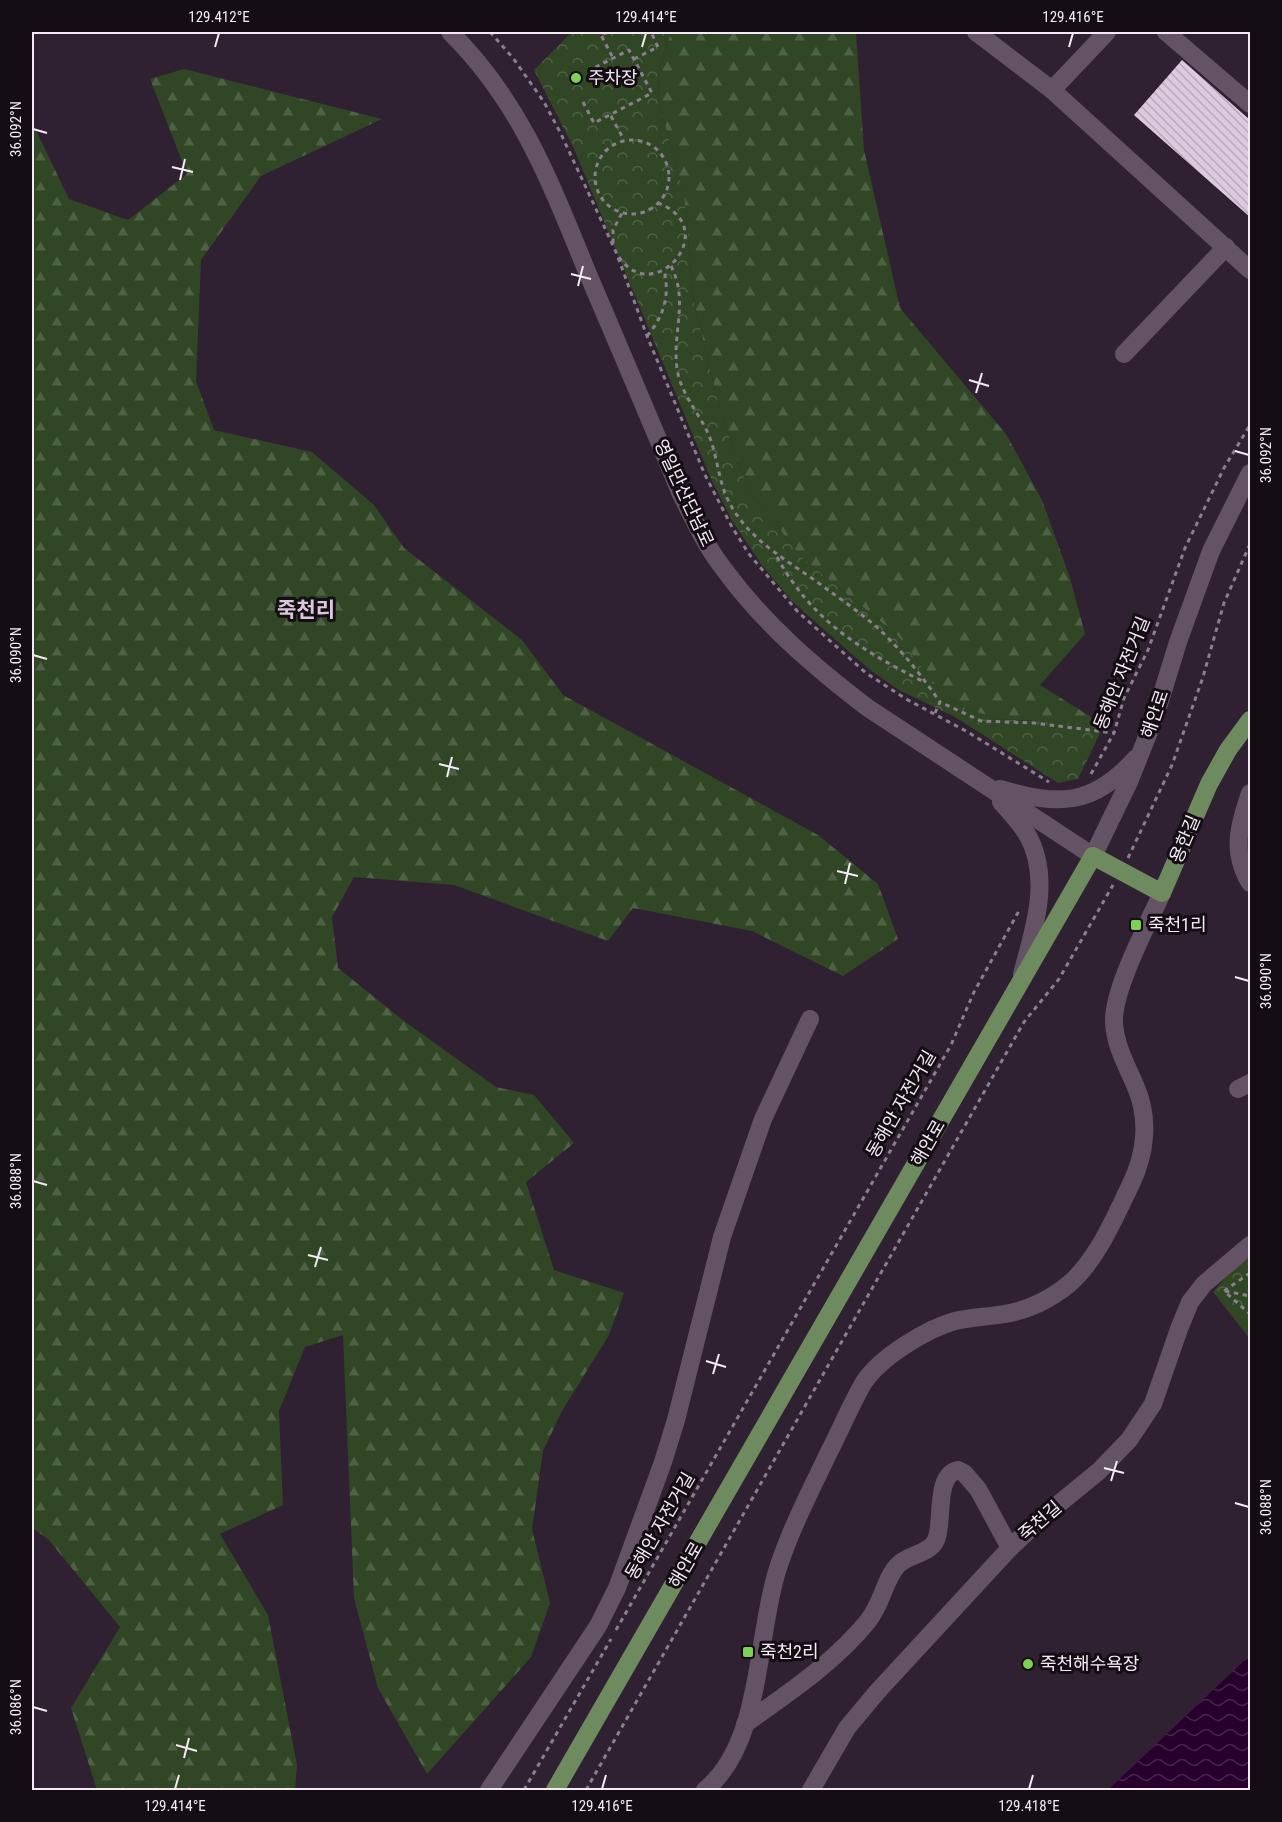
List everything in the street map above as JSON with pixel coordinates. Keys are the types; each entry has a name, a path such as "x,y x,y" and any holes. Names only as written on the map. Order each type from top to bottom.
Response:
{"main road":[{"name":"용한길","path":"1162,893 1209,784 1228,750 1249,727"},
{"path":"1093,856 1162,893"},
{"name":"해안로","path":"555,1791 1093,856"}],"street":[{"name":"영일만산단남로","path":"450,32 472,54 501,91 533,146 680,492 698,530 723,568 789,643 837,684 868,708 1093,856"},
{"path":"976,32 1052,90 1251,270"},
{"path":"1052,90 1107,32"},
{"path":"1166,32 1251,104"},
{"path":"1124,354 1226,248"},
{"name":"해안로","path":"1093,856 1142,750 1211,551 1251,472"},
{"path":"986,785 1044,799 1060,801 1074,799 1106,786 1123,772 1142,750"},
{"path":"986,785 1026,832 1035,849 1040,868 1037,914 1019,985"},
{"path":"1251,793 1239,828 1238,842 1241,865 1251,883"},
{"path":"705,1791 726,1769 745,1724 757,1675 772,1589 783,1552 807,1497 857,1395 870,1374 911,1342 940,1326 972,1318 1017,1312 1057,1293 1079,1274 1089,1261 1130,1186 1142,1154 1143,1110 1140,1097 1120,1052 1114,1025 1114,1011 1121,985 1162,893"},
{"path":"489,1791 598,1626 617,1588 667,1451 722,1237 763,1119 810,1019"},
{"name":"죽천길","path":"811,1791 836,1745 859,1712 1010,1548 1115,1456 1138,1428 1153,1404 1190,1302 1204,1284 1251,1245"},
{"path":"745,1724 814,1674 857,1634 880,1604 894,1569 908,1557 928,1549 935,1543 943,1487 946,1477 952,1471 958,1470 971,1480 1010,1548"}],"path":[{"path":"490,32 513,58 544,102 561,134 615,252 647,336 712,491 749,554 798,612 866,673 906,699 966,730 1057,787"},
{"path":"608,32 601,35 613,58"},
{"path":"634,59 658,47 651,32"},
{"path":"583,102 594,123 652,93 629,50 594,68"},
{"path":"610,115 624,140"},
{"path":"624,140 636,140 648,144 659,152 666,162 669,175 668,188 658,203 641,213 629,214 607,206 595,185 594,174 597,162 604,152 613,144 624,140"},
{"path":"622,213 613,230 612,240 615,252 622,263 632,270 657,273 677,260 683,249 684,231 677,214 667,206 658,203"},
{"path":"671,266 680,289 676,354 678,370 683,386 710,438 730,505 755,535 776,555 877,627 898,648 940,702 981,721 1034,723 1114,733"},
{"path":"647,336 658,323 664,308 667,295 664,270"},
{"name":"동해안 자전거길","path":"1087,779 1114,733 1124,698 1148,650 1185,548 1224,468 1251,425"},
{"path":"586,1791 1024,1022 1059,979 1141,834 1172,765 1203,677 1224,603 1251,544"},
{"path":"776,555 798,591 838,632 866,651 926,683"},
{"path":"935,713 940,702"},
{"name":"동해안 자전거길","path":"524,1791 951,1045 974,992 1022,905"},
{"path":"1224,1291 1251,1273"},
{"path":"1204,1284 1224,1291 1251,1296"},
{"path":"1224,1291 1251,1314"}],"green space":[{"path":"572,32 671,32 659,67 658,98 684,196 694,303 720,410 747,487 800,556 897,635 945,696 969,710 999,719 1104,725 1078,779 1058,783 955,717 899,690 870,670 791,600 761,564 733,522 712,481 574,149 534,70"},
{"path":"671,32 856,32 864,150 900,308 1006,434 1042,500 1070,578 1085,634 1040,685 1104,725 999,719 969,710 945,696 897,635 800,556 747,487 720,410 694,303 684,196 658,98 659,67"},
{"path":"184,69 382,119 261,176 201,260 196,381 214,430 312,452 374,505 404,548 522,640 563,695 818,835 878,884 898,939 843,976 752,931 633,908 608,941 454,885 354,877 332,917 338,968 404,1021 496,1087 534,1095 574,1143 526,1182 554,1270 624,1293 609,1335 562,1411 543,1451 532,1529 550,1603 531,1657 427,1774 378,1688 354,1598 343,1335 305,1347 279,1411 283,1505 220,1534 268,1615 297,1765 295,1790 97,1790 71,1708 120,1627 48,1539 32,1528 32,122 69,199 128,220 187,174 150,79"},
{"path":"1250,1255 1250,1339 1213,1292"}],"water":[{"path":"1250,1655 1250,1790 1108,1790"}],"building":[{"path":"1182,60 1250,120 1250,217 1134,115"}],"place":[{"name":"주차장","path":"576,78"},
{"name":"죽천1리","path":"1136,925"},
{"name":"죽천2리","path":"748,1652"},
{"name":"죽천해수욕장","path":"1028,1664"}],"district":[{"name":"죽천리","path":"306,610"}]}
